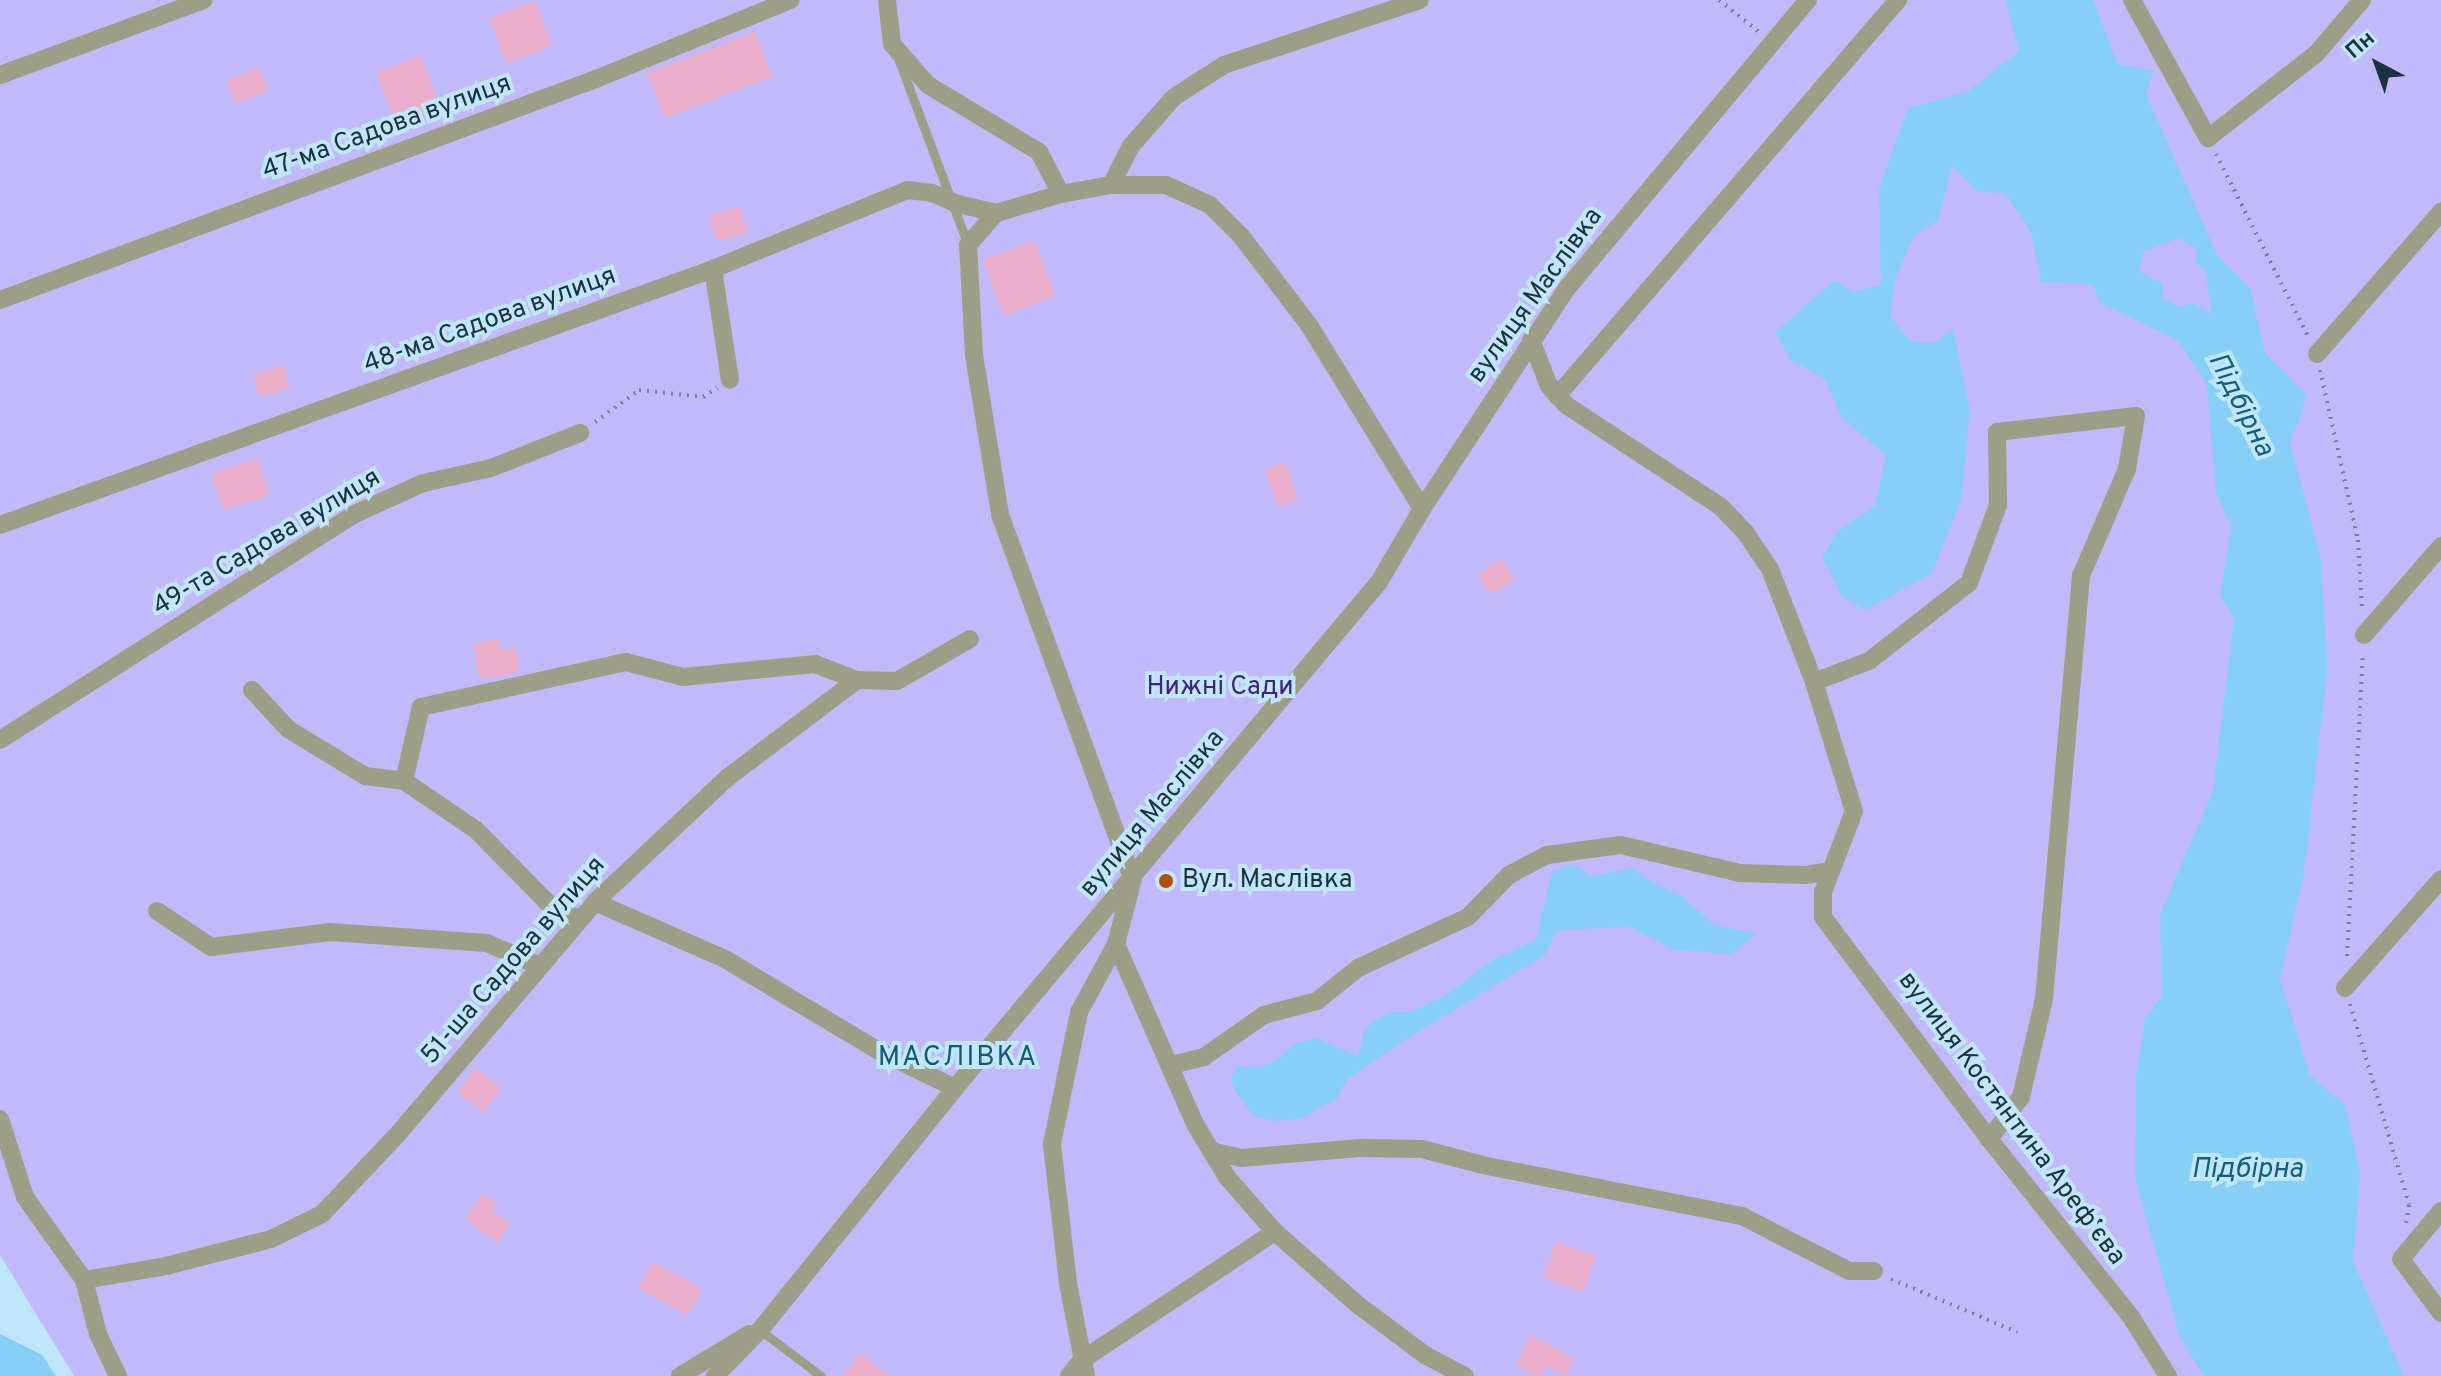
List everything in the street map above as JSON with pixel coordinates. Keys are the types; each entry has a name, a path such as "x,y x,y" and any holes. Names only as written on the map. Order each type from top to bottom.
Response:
{"street":[{"path":"0,75 204,0"},
{"name":"47-ма Садова вулиця","path":"0,300 596,79 791,0"},
{"path":"887,0 892,44 928,85 1039,152 1061,194"},
{"path":"1111,185 1131,146 1174,97 1224,65 1420,0"},
{"name":"вулиця Маслівка","path":"715,1376 760,1330 955,1088 1133,880 1379,582 1422,509 1531,340 1618,224 1808,0"},
{"path":"1557,396 1898,0"},
{"path":"2132,0 2208,138 2316,54 2362,0"},
{"path":"1084,1368 1068,1283 1052,1144 1079,1012 1116,944 1133,880 1000,514 974,355 968,245 996,213 1061,194 1111,185 1166,185 1210,205 1241,236 1309,325 1422,509"},
{"name":"48-ма Садова вулиця","path":"0,525 713,269 908,190 932,193 949,201 996,213"},
{"path":"2317,354 2441,212"},
{"path":"713,269 730,380"},
{"path":"1172,1065 1204,1057 1264,1015 1317,1001 1358,968 1468,917 1509,875 1547,855 1621,845 1739,873 1806,875 1830,871 1854,811 1814,682 1770,569 1745,532 1720,506 1557,396 1531,340"},
{"path":"1814,682 1869,661 1969,583 1998,505 1997,432 2136,416 2127,469 2081,576 2044,999 2021,1097 1989,1139"},
{"name":"49-та Садова вулиця","path":"0,740 357,513 423,483 491,468 580,433"},
{"path":"2364,635 2441,546"},
{"path":"404,781 421,707 626,662 683,677 815,664 857,680 897,681 970,639"},
{"name":"51-ша Садова вулиця","path":"84,1280 166,1266 271,1239 322,1214 397,1135 595,902 727,778 857,680"},
{"path":"252,690 288,729 365,776 404,781 476,830 548,903 580,920"},
{"name":"вулиця Костянтина Арефʼєва","path":"1830,871 1823,892 1823,917 1989,1139 2131,1317 2168,1376"},
{"path":"2345,988 2441,879"},
{"path":"595,902 725,959 877,1050 955,1088"},
{"path":"157,911 211,947 330,932 487,943 540,966"},
{"path":"1116,944 1172,1065 1195,1124 1227,1177 1275,1232 1358,1305 1425,1355 1465,1376"},
{"path":"0,1119 25,1197 84,1280 98,1334 118,1376"},
{"path":"1211,1151 1241,1158 1360,1148 1422,1149 1487,1166 1742,1216 1849,1271 1874,1271"},
{"path":"2441,1211 2401,1259 2441,1313"},
{"path":"1069,1376 1275,1232"},
{"path":"680,1376 719,1350 760,1330"}],"lane":[{"path":"892,44 968,245"},
{"path":"760,1330 821,1376"}],"path":[{"path":"1719,0 1773,42"},
{"path":"2208,138 2317,354 2358,540 2364,635 2345,988 2409,1205 2401,1259"},
{"path":"580,433 639,390 703,397 730,380"},
{"path":"1874,1271 2017,1332"}],"green space":[{"name":"Нижні Сади","path":"0,0 2441,0 2441,1376 74,1376 0,1255"}],"water":[{"name":"Підбірна","path":"2005,0 2093,0 2118,64 2153,71 2146,94 2217,255 2250,288 2265,353 2307,396 2290,443 2321,558 2327,672 2304,873 2280,979 2310,1075 2346,1106 2360,1175 2353,1262 2404,1376 2204,1376 2180,1337 2135,1179 2136,1077 2145,1018 2162,997 2160,915 2213,791 2234,619 2220,594 2231,526 2216,493 2207,383 2177,340 2099,302 2093,284 2041,282 2031,232 2005,193 1978,192 1952,166 1938,221 1914,235 1896,277 1890,316 1910,341 1933,343 1953,330 1970,410 1961,501 1932,573 1866,610 1842,597 1822,557 1838,531 1875,506 1886,455 1842,418 1825,379 1791,360 1775,332 1835,280 1853,292 1881,285 1879,189 1908,108 1967,92 2019,51","holes":["2180,238 2197,249 2196,264 2205,269 2212,314 2192,303 2181,307 2162,298 2163,284 2139,271 2144,251"]},
{"path":"1573,864 1591,876 1633,868 1644,878 1682,896 1714,925 1756,934 1731,954 1675,950 1630,927 1557,930 1545,955 1406,1039 1348,1079 1337,1099 1300,1119 1274,1121 1253,1115 1236,1093 1231,1079 1237,1066 1258,1068 1277,1060 1294,1044 1317,1038 1358,1056 1364,1033 1373,1021 1392,1012 1411,1012 1446,995 1494,959 1536,940 1552,872"},
{"path":"0,1334 42,1355 56,1376 0,1376"}],"building":[{"path":"535,1 552,46 506,63 489,19"},
{"path":"755,32 772,77 665,118 648,73"},
{"path":"421,56 440,109 396,125 377,72"},
{"path":"259,68 268,90 236,103 227,81"},
{"path":"740,207 747,233 716,241 709,215"},
{"path":"1035,241 1055,296 1003,315 983,260"},
{"path":"284,366 290,388 259,396 253,374"},
{"path":"258,459 269,495 223,509 212,473"},
{"path":"1286,462 1298,499 1277,506 1265,469"},
{"path":"1501,559 1515,579 1492,595 1478,575"},
{"path":"498,639 500,650 516,648 520,672 479,679 474,643"},
{"path":"476,1068 502,1089 483,1112 457,1091"},
{"path":"483,1194 496,1204 492,1210 510,1224 497,1242 465,1218"},
{"path":"1556,1242 1596,1256 1583,1292 1544,1278"},
{"path":"653,1262 702,1289 687,1315 638,1288"},
{"path":"1532,1335 1575,1359 1565,1376 1547,1365 1541,1376 1535,1376 1515,1365"},
{"path":"861,1353 889,1376 842,1376"}],"place":[{"name":"Вул. Маслівка","path":"1166,881"}],"district":[{"name":"МАСЛІВКА","path":"958,1058"}]}
